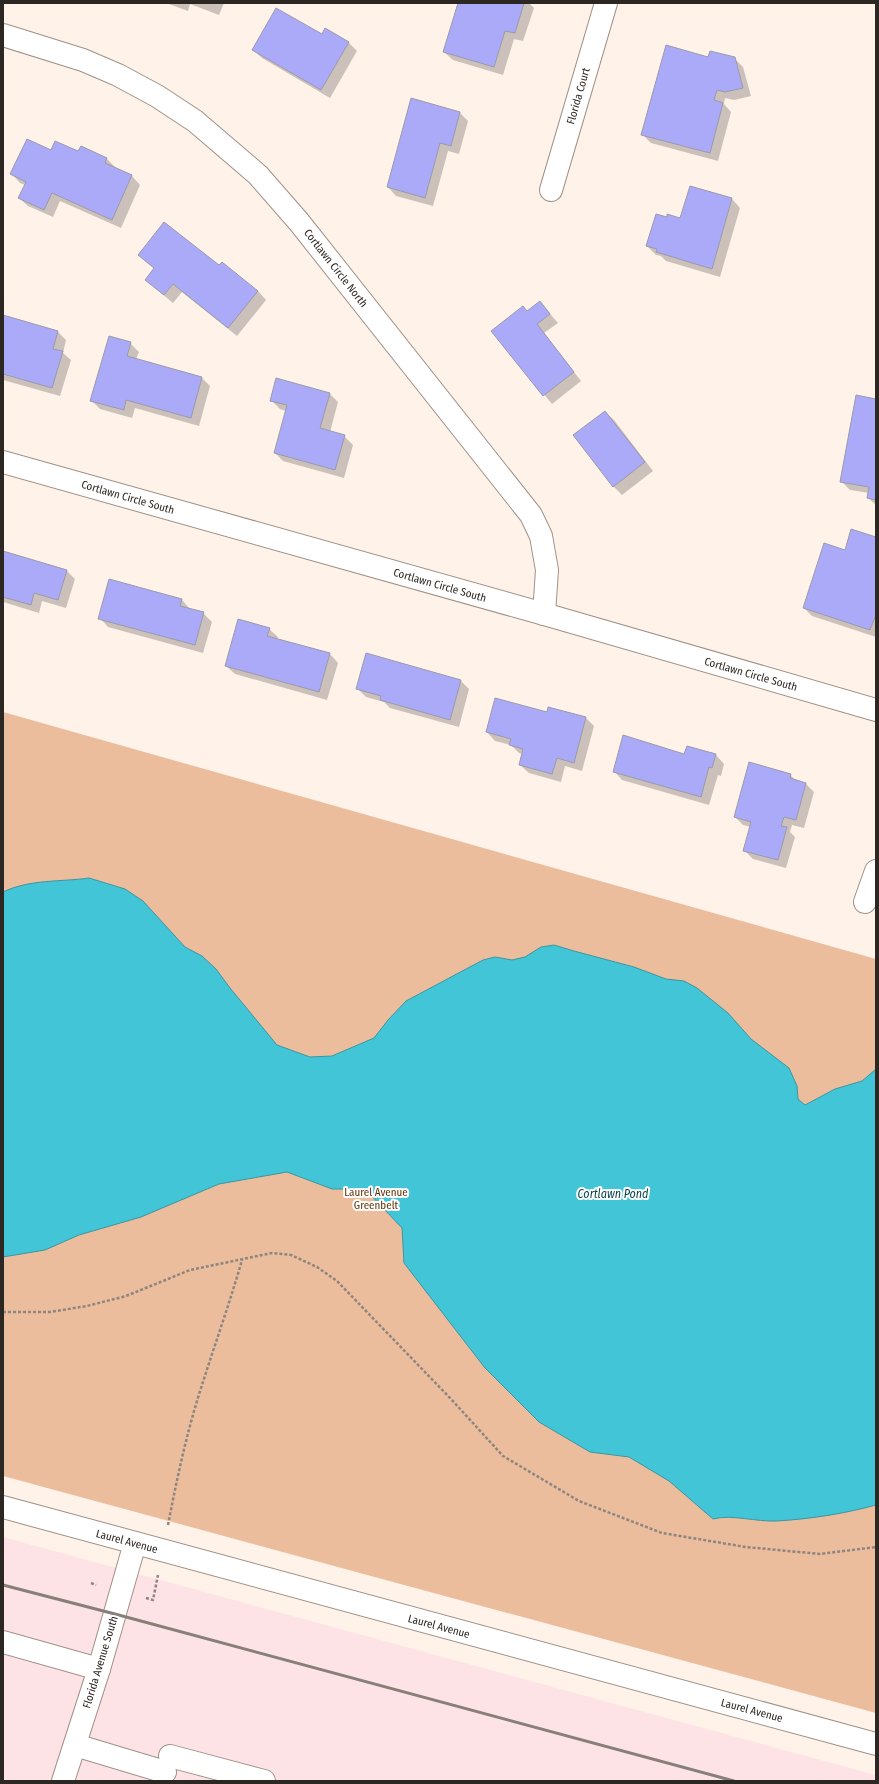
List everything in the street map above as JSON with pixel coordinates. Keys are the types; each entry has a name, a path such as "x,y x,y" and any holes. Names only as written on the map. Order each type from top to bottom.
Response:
{"street":[{"name":"Florida Court","path":"551,190 606,3"},
{"name":"Cortlawn Circle North","path":"3,35 83,60 118,75 157,96 196,121 258,175 299,222 531,515 541,536 547,570 544,614"},
{"name":"Cortlawn Circle South","path":"3,462 544,614 876,710"},
{"path":"865,902 876,871"},
{"name":"Laurel Avenue","path":"3,1507 876,1744"},
{"name":"Florida Avenue South","path":"63,1781 99,1668 135,1543"},
{"path":"3,1642 99,1668"},
{"path":"74,1745 264,1781"}],"path":[{"path":"3,1312 50,1312 87,1306 126,1296 190,1270 272,1253 291,1255 317,1267 336,1281 351,1295 503,1456 579,1501 662,1533 746,1547 820,1554 876,1547"},
{"path":"170,1514 187,1440 202,1386 227,1313 242,1260"}],"shaded area":[{"path":"3,1537 876,1775 876,1781 3,1781"}],"green space":[{"name":"Laurel Avenue Greenbelt","path":"3,712 876,959 876,1713 3,1476"}],"water":[{"name":"Cortlawn Pond","path":"89,878 125,889 143,901 185,947 202,956 216,969 277,1045 310,1057 332,1056 374,1038 406,1001 483,960 495,957 512,960 525,957 541,947 554,945 634,967 666,979 684,981 697,988 728,1013 751,1039 789,1068 797,1086 798,1099 805,1105 835,1089 862,1081 876,1069 876,1505 839,1513 789,1520 769,1521 728,1517 713,1519 669,1481 629,1457 590,1452 539,1422 485,1368 404,1263 402,1228 365,1189 332,1189 287,1172 219,1184 141,1217 79,1235 45,1250 3,1257 3,892 35,883"}],"building":[{"path":"458,3 524,3 515,33 505,31 494,67 443,52"},
{"path":"276,8 322,34 325,28 349,42 321,90 252,50"},
{"path":"666,45 708,57 710,51 735,57 743,88 725,92 717,90 714,100 723,103 710,153 641,135"},
{"path":"411,98 460,112 451,146 440,143 425,198 387,187"},
{"path":"27,139 51,150 55,141 78,151 81,146 107,158 105,163 132,175 112,220 52,193 44,210 18,198 26,182 10,174"},
{"path":"690,186 732,198 712,269 656,252 657,249 646,246 656,214 667,217 667,214 680,218"},
{"path":"164,222 219,265 222,262 258,291 228,328 173,284 164,295 145,280 154,268 138,255"},
{"path":"540,301 550,314 537,324 574,372 543,396 491,331 523,306 527,311"},
{"path":"3,315 58,331 53,349 63,351 52,388 3,374"},
{"path":"109,336 131,342 127,356 202,377 191,418 126,400 124,410 90,401"},
{"path":"276,378 330,393 320,428 345,435 335,470 274,453 287,405 270,401"},
{"path":"856,395 876,399 876,500 867,498 869,487 840,482"},
{"path":"605,411 645,462 613,487 573,435"},
{"path":"851,529 876,537 876,617 870,630 803,608 824,543 845,550"},
{"path":"3,551 67,570 58,600 34,593 31,605 3,597"},
{"path":"109,579 182,599 180,606 204,612 195,645 98,619"},
{"path":"238,619 270,628 267,636 330,653 319,692 225,666"},
{"path":"366,653 461,680 450,720 380,700 381,696 356,689"},
{"path":"495,698 547,712 548,707 586,717 574,763 557,758 552,774 519,765 523,749 509,745 511,739 486,732"},
{"path":"623,735 684,754 687,746 716,754 712,768 709,767 701,797 613,772"},
{"path":"749,762 791,774 790,778 806,783 796,820 784,817 781,826 787,827 778,860 743,851 751,822 734,817"}],"railway":[{"path":"3,1585 734,1781"}]}
